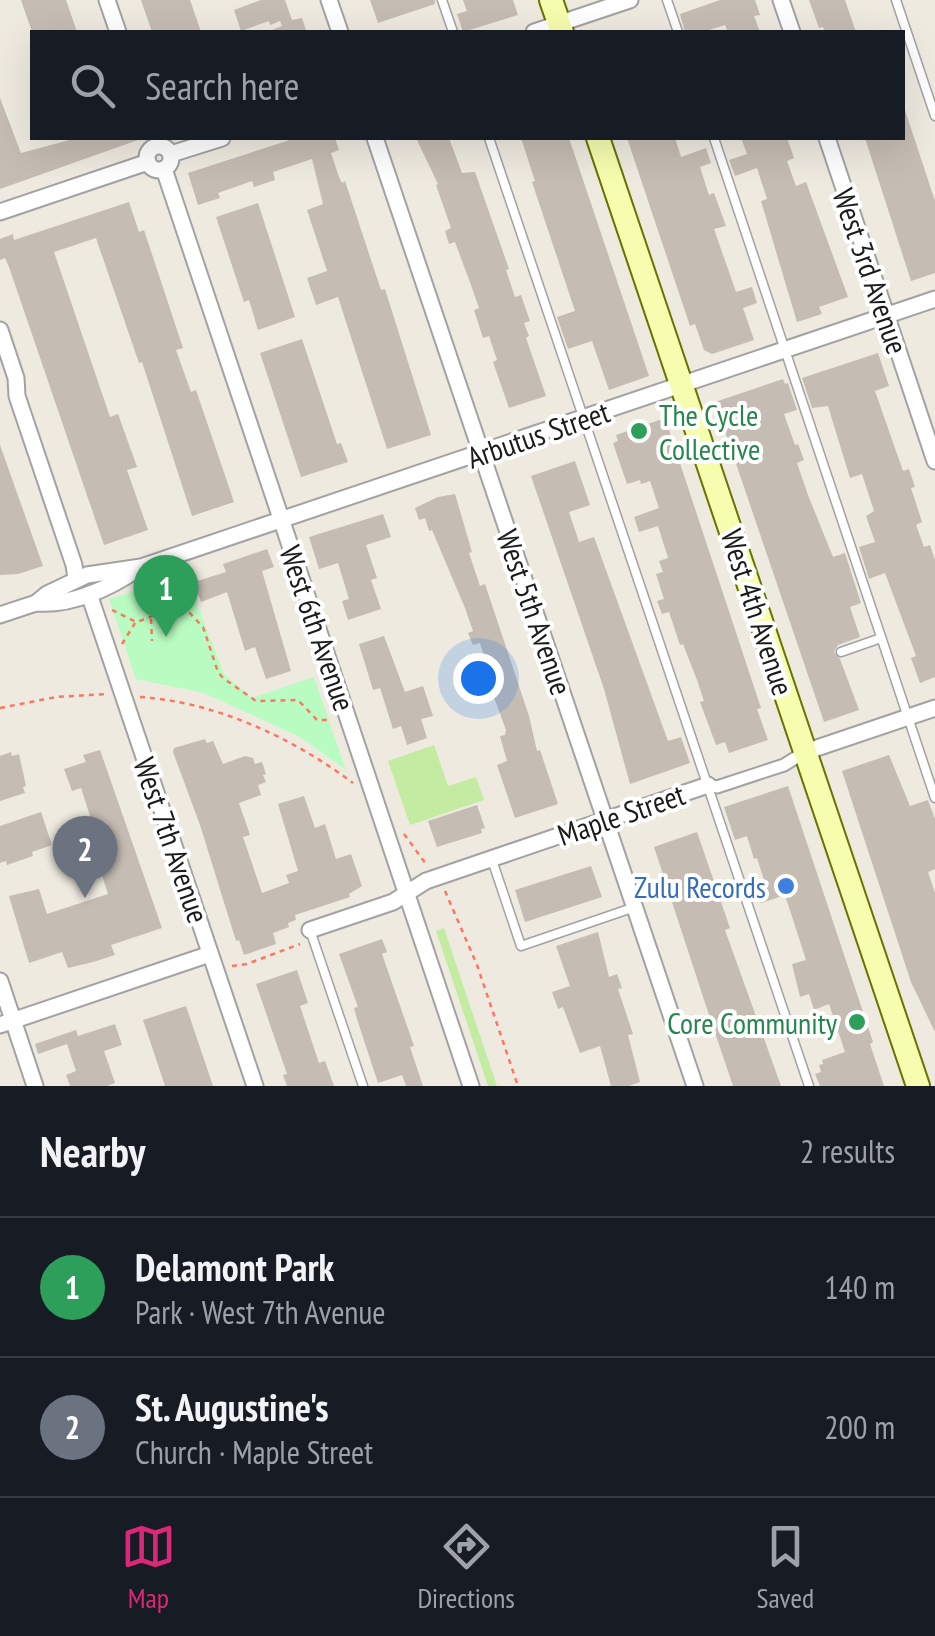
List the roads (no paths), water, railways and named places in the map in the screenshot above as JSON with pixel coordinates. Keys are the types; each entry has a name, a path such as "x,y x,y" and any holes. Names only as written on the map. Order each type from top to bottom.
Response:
{"main road":[{"path":"552,0 561,28"},
{"name":"West 4th Avenue","path":"599,140 918,1086"}],"street":[{"path":"106,0 117,30"},
{"path":"329,0 339,30"},
{"path":"561,28 630,0"},
{"path":"781,0 791,30"},
{"path":"0,212 148,162 149,150 161,152 213,140"},
{"name":"West 5th Avenue","path":"376,140 695,1086"},
{"name":"West 3rd Avenue","path":"828,140 935,461"},
{"name":"West 6th Avenue","path":"161,152 471,1086"},
{"name":"Arbutus Street","path":"0,615 36,603 76,579 141,566 935,299"},
{"path":"0,330 16,378 17,396 76,579"},
{"name":"Arbutus Street","path":"36,603 50,604 89,594 122,580 141,566"},
{"name":"West 7th Avenue","path":"89,594 254,1086"},
{"name":"Maple Street","path":"312,934 393,902 426,881 708,785 717,787 784,765 804,752 935,708"},
{"path":"7,1022 210,954"},
{"path":"0,982 7,1022 35,1086"}],"lane":[{"path":"442,0 452,30"},
{"path":"667,0 677,30"},
{"path":"896,0 935,116"},
{"path":"490,140 809,1086"},
{"path":"715,140 935,798"},
{"path":"841,652 881,638"},
{"path":"492,859 521,946 635,907"},
{"path":"312,934 362,1086"}],"place":[{"name":"The Cycle Collective","path":"639,431"},
{"name":"Delamont Park","path":"166,637"},
{"name":"Zulu Records","path":"786,886"},
{"name":"St. Augustine's","path":"85,898"},
{"name":"Core Community","path":"857,1022"}]}
